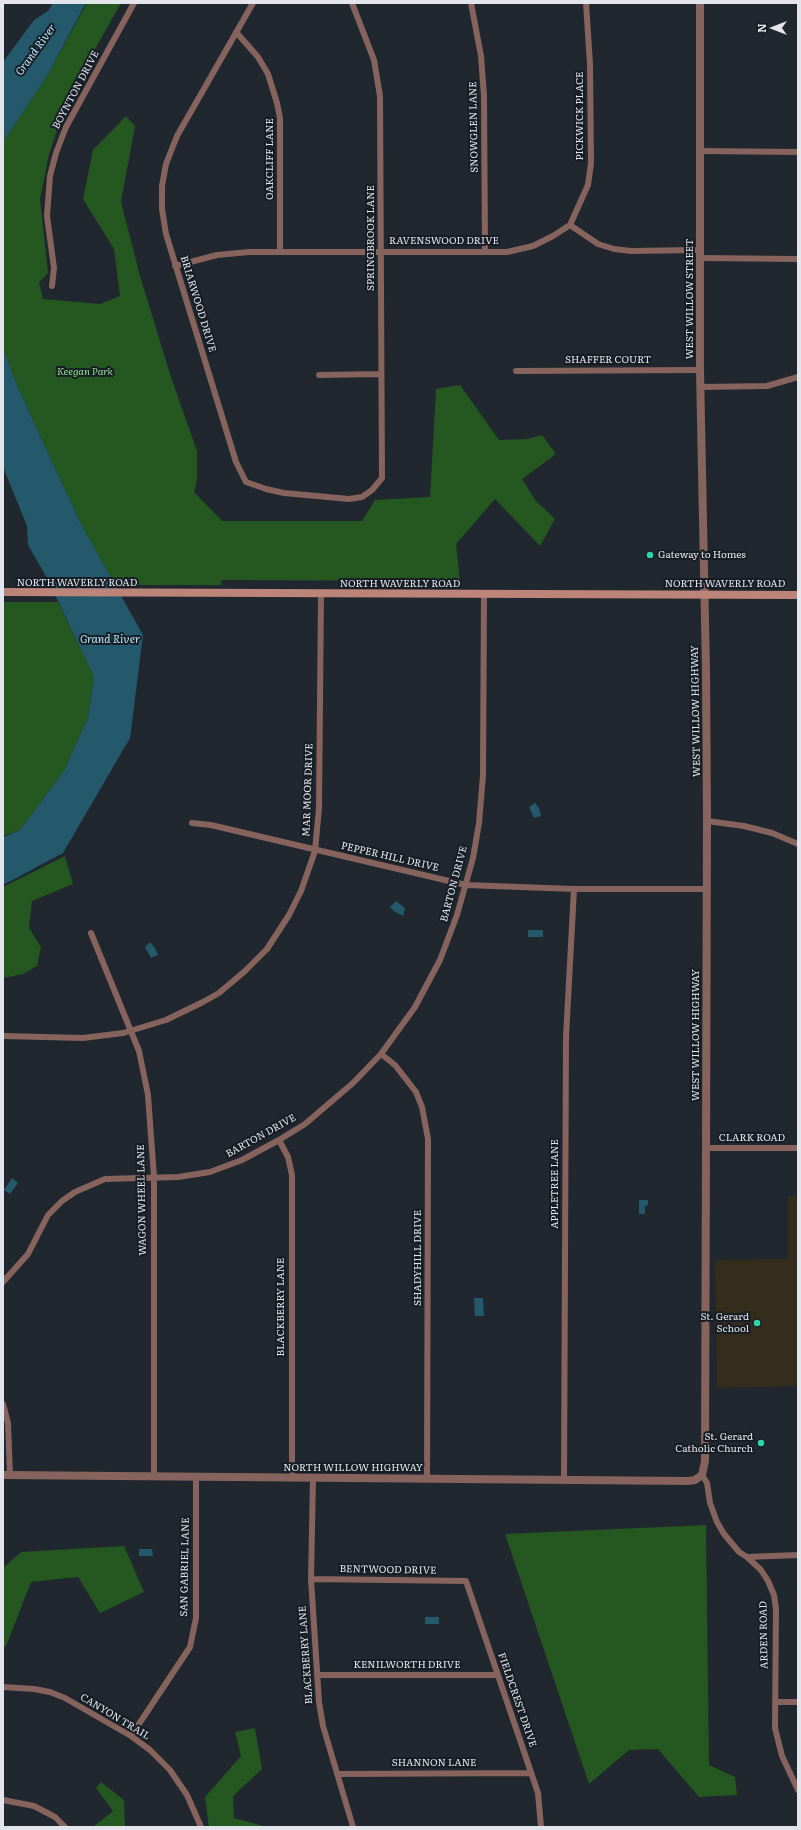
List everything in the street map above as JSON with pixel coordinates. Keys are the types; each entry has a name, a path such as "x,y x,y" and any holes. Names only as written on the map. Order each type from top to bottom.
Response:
{"main road":[{"name":"NORTH WAVERLY ROAD","path":"3,592 798,595"}],"street":[{"name":"BOYNTON DRIVE","path":"52,286 54,268 47,216 50,176 56,153 66,127 134,3"},
{"name":"BRIARWOOD DRIVE","path":"253,3 177,136 166,164 162,186 162,209 166,234 236,462 246,482 284,493 349,499 362,497 372,490 382,478"},
{"name":"SPRINGBROOK LANE","path":"352,3 374,60 380,96 382,478"},
{"name":"SNOWGLEN LANE","path":"472,3 481,56 484,96 485,252"},
{"name":"PICKWICK PLACE","path":"570,225 588,185 591,164 590,64 586,3"},
{"name":"WEST WILLOW STREET","path":"700,3 700,387 704,594"},
{"name":"OAKCLIFF LANE","path":"236,32 258,57 268,74 274,90 280,118 280,251"},
{"path":"700,151 798,152"},
{"name":"RAVENSWOOD DRIVE","path":"175,266 217,255 280,251 485,252 521,250 553,236 570,225"},
{"path":"570,225 598,244 614,249 798,258"},
{"name":"SHAFFER COURT","path":"516,371 700,370"},
{"path":"319,375 381,374"},
{"path":"700,387 767,386 798,377"},
{"name":"MAR MOOR DRIVE","path":"3,1036 84,1038 132,1030 166,1020 219,993 245,971 267,948 289,915 315,851 319,808 321,594"},
{"name":"BARTON DRIVE","path":"3,1282 28,1254 48,1215 62,1201 75,1192 106,1179 178,1177 210,1172 242,1160 305,1124 354,1083 381,1054 415,1007 440,960 457,915 473,858 481,798 484,594"},
{"name":"WEST WILLOW HIGHWAY","path":"702,1475 705,1461 707,822 704,594"},
{"path":"707,822 744,826 772,833 798,844"},
{"name":"PEPPER HILL DRIVE","path":"192,823 211,825 315,851 466,885 574,889 706,889"},
{"name":"APPLETREE LANE","path":"564,1480 566,1037 574,889"},
{"name":"WAGON WHEEL LANE","path":"91,933 140,1052 148,1095 154,1177 154,1476"},
{"name":"SHADYHILL DRIVE","path":"381,1054 395,1065 416,1092 422,1107 428,1139 427,1479"},
{"name":"BLACKBERRY LANE","path":"279,1140 288,1157 292,1175 292,1478"},
{"name":"CLARK ROAD","path":"706,1148 798,1148"},
{"path":"3,1404 8,1423 6,1475"},
{"name":"NORTH WILLOW HIGHWAY","path":"6,1475 688,1481 695,1480 702,1475"},
{"name":"ARDEN ROAD","path":"702,1475 707,1483 710,1503 717,1522 730,1542 739,1552 761,1570 774,1595 776,1609 775,1728 782,1756 798,1790"},
{"name":"SAN GABRIEL LANE","path":"131,1736 190,1647 196,1618 196,1477"},
{"name":"BLACKBERRY LANE","path":"313,1478 311,1579 318,1702 323,1726 353,1827"},
{"path":"747,1557 798,1555"},
{"name":"BENTWOOD DRIVE","path":"311,1579 466,1581"},
{"name":"FIELDCREST DRIVE","path":"466,1581 538,1793 541,1827"},
{"name":"KENILWORTH DRIVE","path":"317,1675 498,1675"},
{"name":"CANYON TRAIL","path":"3,1687 34,1689 50,1692 65,1698 131,1736 150,1750 170,1770 187,1795 202,1827"},
{"path":"775,1702 798,1702"},
{"name":"SHANNON LANE","path":"337,1774 531,1773"},
{"path":"3,1800 20,1802 34,1806 55,1817 65,1827"}],"shaded area":[{"name":"St. Gerard School","path":"788,1196 798,1197 798,1386 717,1388 715,1260 788,1259"}],"green space":[{"name":"Keegan Park","path":"87,3 121,3 68,97 49,154 40,199 48,273 39,282 43,299 100,304 120,296 114,249 83,199 93,150 126,116 135,126 121,202 140,276 171,377 197,451 197,480 194,492 222,521 362,521 375,500 430,497 436,389 460,385 499,440 527,439 542,435 556,454 522,479 536,501 555,519 540,546 495,499 456,544 460,581 221,580 222,585 115,585 80,522 19,390 3,349 3,142 47,76"},
{"path":"3,602 58,602 94,676 88,717 65,769 20,830 3,836"},
{"path":"65,856 73,884 32,901 29,928 41,947 37,966 23,974 3,978 3,887"},
{"path":"706,1525 709,1765 735,1777 737,1795 699,1797 658,1749 629,1750 589,1784 505,1534"},
{"path":"124,1546 144,1592 100,1613 78,1577 31,1582 6,1646 3,1647 3,1568 21,1552"},
{"path":"255,1728 262,1769 233,1796 234,1818 267,1827 209,1827 205,1797 241,1756 235,1732"},
{"path":"101,1782 124,1800 125,1827 93,1827 113,1811 96,1788"}],"water":[{"name":"Grand River","path":"53,3 86,3 47,76 3,142 3,62 34,20 48,11"},
{"name":"Grand River","path":"3,349 19,390 80,522 143,635 130,738 63,853 3,885 3,837 20,830 65,769 88,717 94,677 48,580 28,545 27,526 3,467"},
{"path":"535,803 539,808 541,816 534,818 529,807"},
{"path":"396,901 405,908 403,916 395,912 390,907"},
{"path":"528,930 543,930 543,937 528,937"},
{"path":"150,942 158,955 151,958 145,947"},
{"path":"12,1178 18,1183 10,1194 4,1190"},
{"path":"639,1200 648,1200 648,1205 645,1206 645,1214 639,1214"},
{"path":"474,1298 483,1298 484,1316 475,1316"},
{"path":"139,1549 152,1549 153,1556 139,1556"},
{"path":"425,1617 439,1617 439,1624 425,1624"}],"place":[{"name":"Gateway to Homes","path":"650,555"},
{"name":"St. Gerard School","path":"757,1323"},
{"name":"St. Gerard Catholic Church","path":"761,1443"}]}
